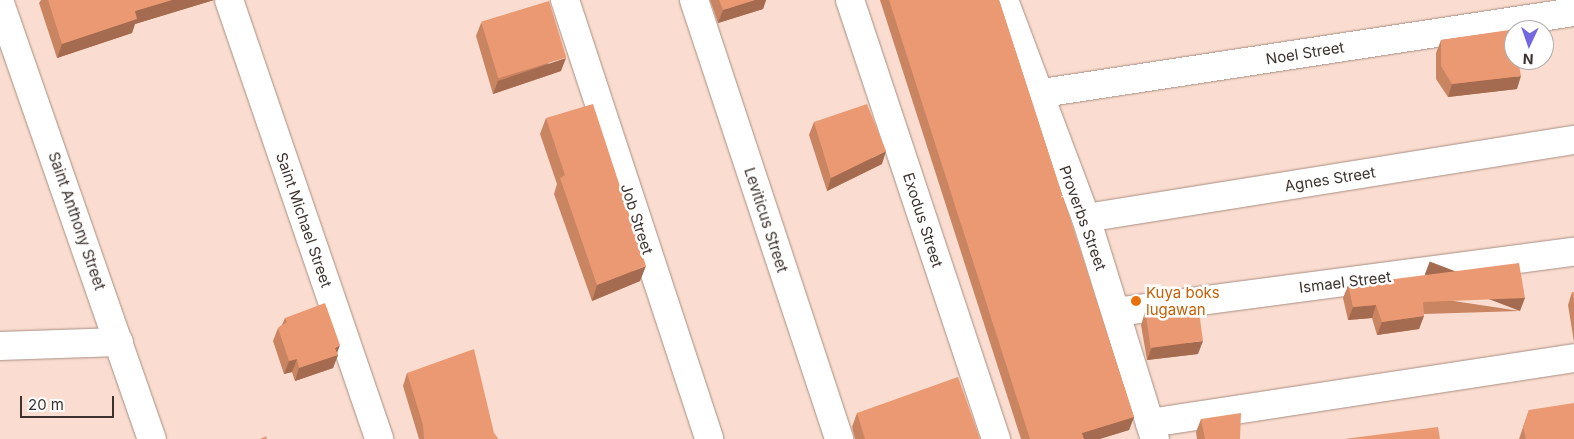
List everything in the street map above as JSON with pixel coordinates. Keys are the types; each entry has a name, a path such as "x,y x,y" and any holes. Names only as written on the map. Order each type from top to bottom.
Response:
{"street":[{"name":"Saint Michael Street","path":"230,0 379,439"},
{"name":"Job Street","path":"565,0 709,439"},
{"name":"Leviticus Street","path":"694,0 838,439"},
{"name":"Exodus Street","path":"850,0 996,439"},
{"name":"Proverbs Street","path":"1004,0 1036,94 1086,218 1152,431"},
{"name":"Saint Anthony Street","path":"0,4 152,439"},
{"name":"Noel Street","path":"1036,94 1574,12"},
{"name":"Agnes Street","path":"1086,218 1574,140"},
{"name":"Ismael Street","path":"1116,312 1574,252"},
{"path":"0,346 119,342"},
{"path":"1152,431 1574,358"}],"building":[{"path":"48,0 172,0 135,11 137,19 62,44"},
{"path":"719,0 755,0 723,10"},
{"path":"889,0 999,0 1134,417 1082,433 1084,439 1030,439"},
{"path":"549,1 566,57 498,78 481,22"},
{"path":"1504,31 1504,70 1520,70 1521,76 1452,84 1441,66 1441,40"},
{"path":"593,104 646,266 597,285 560,178 565,175 546,118"},
{"path":"867,104 886,151 831,178 814,122"},
{"path":"1519,263 1525,298 1423,302 1424,316 1382,322 1376,305 1353,307 1348,285"},
{"path":"325,303 340,345 335,348 338,355 299,368 297,359 289,361 278,328 287,322 285,318"},
{"path":"1198,305 1203,341 1151,348 1146,312"},
{"path":"474,349 494,433 498,439 424,439 423,425 407,373"},
{"path":"958,377 980,439 865,439 857,413"},
{"path":"1574,403 1574,439 1526,439 1523,427 1529,410"},
{"path":"1241,413 1240,439 1205,439 1201,419"},
{"path":"1438,427 1440,439 1344,439"}],"place":[{"name":"Kuya boks lugawan","path":"1136,301"}]}
